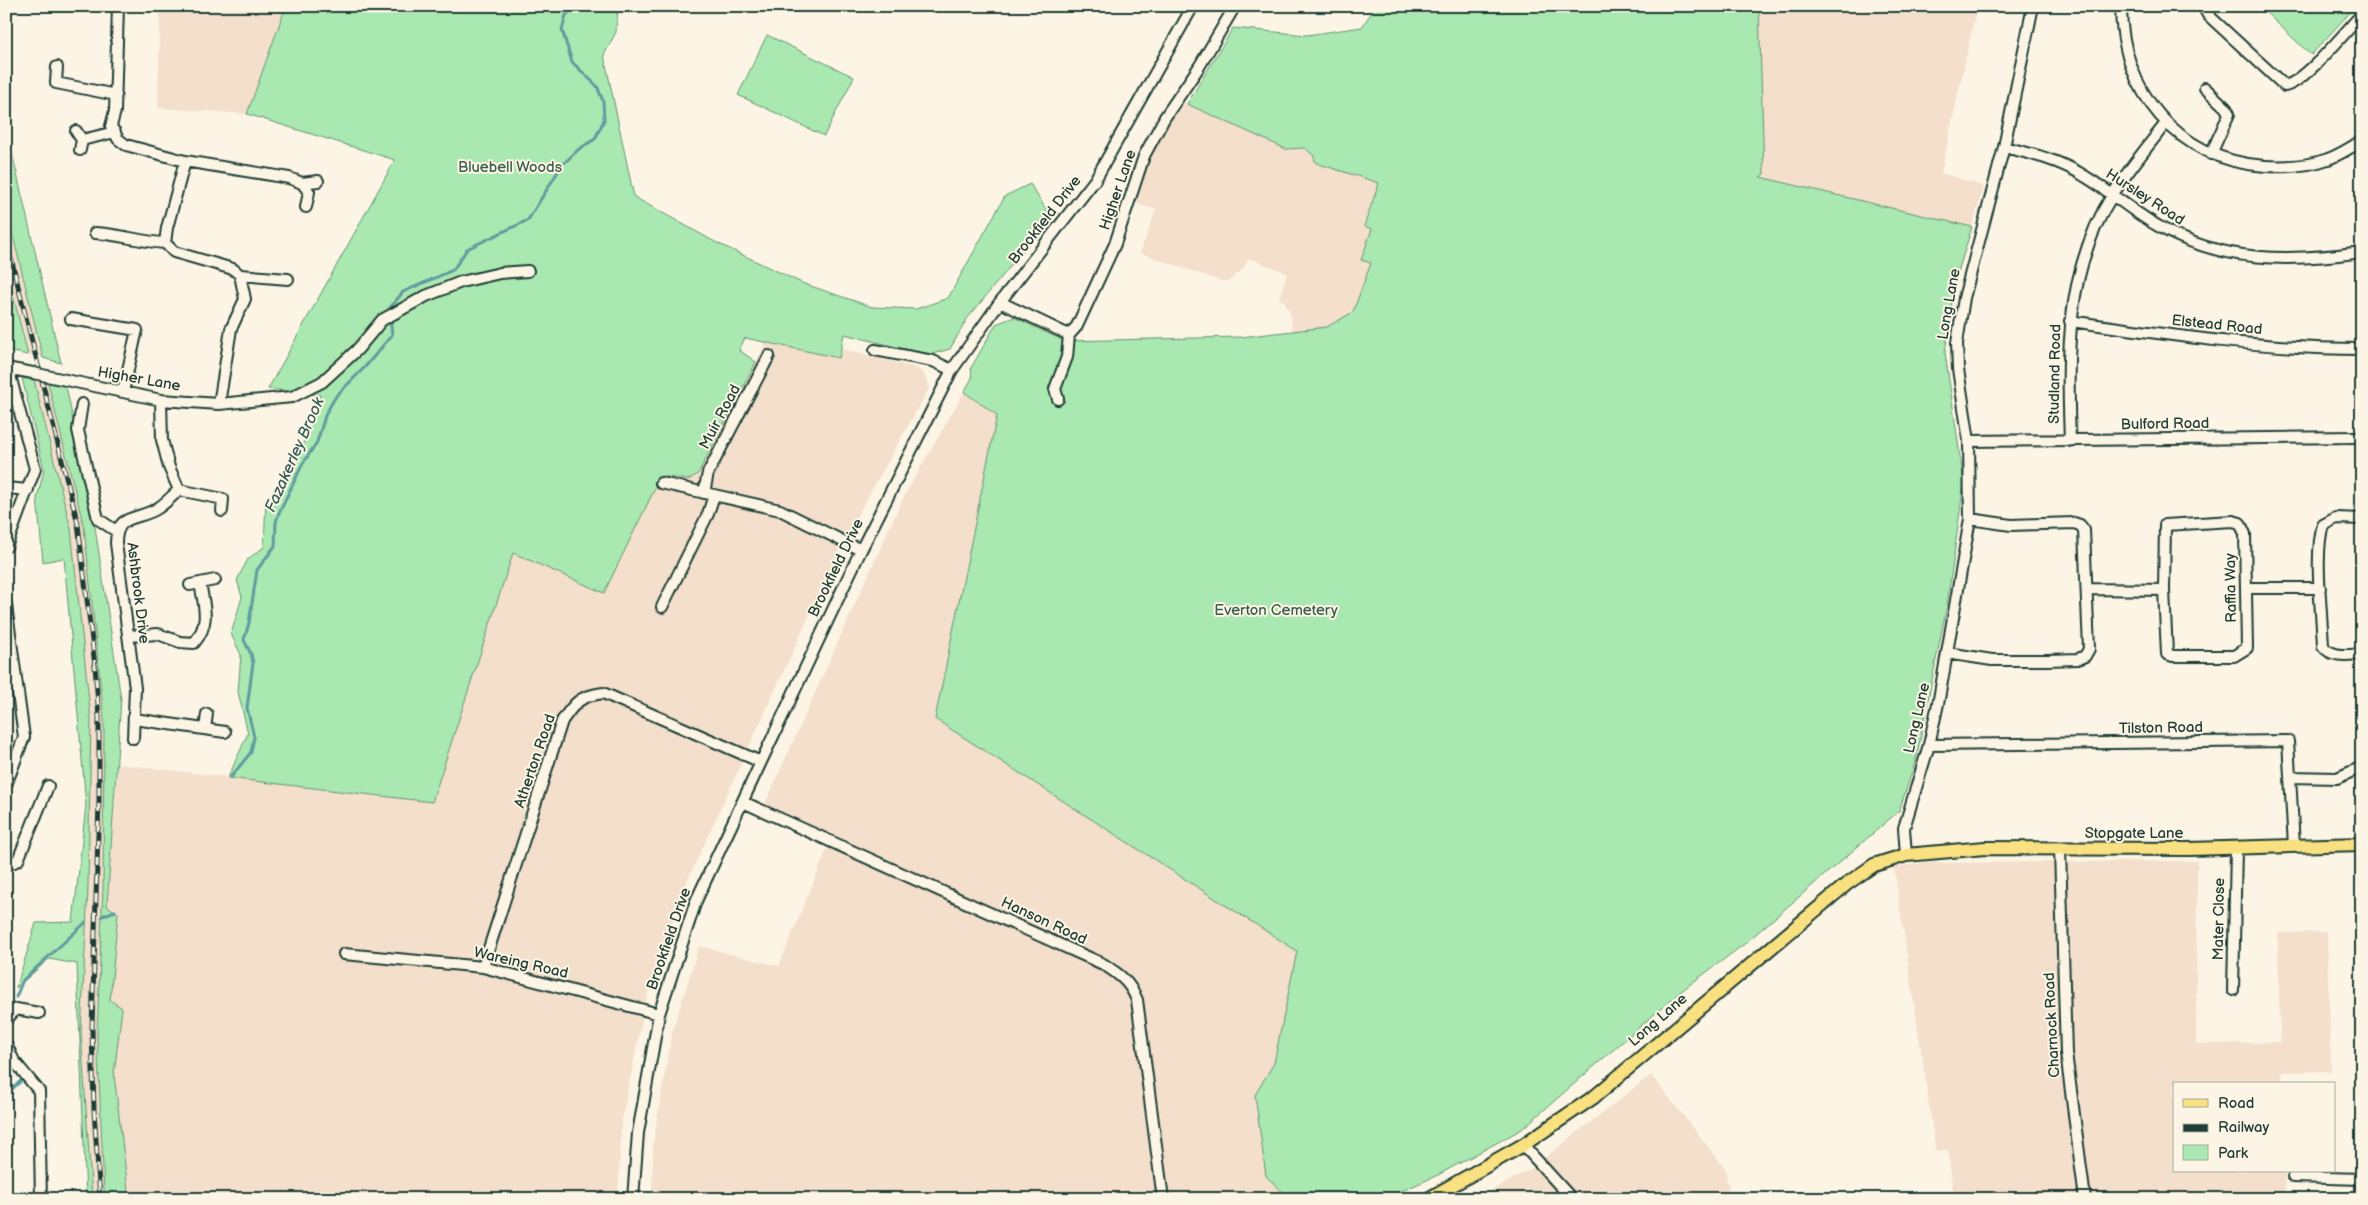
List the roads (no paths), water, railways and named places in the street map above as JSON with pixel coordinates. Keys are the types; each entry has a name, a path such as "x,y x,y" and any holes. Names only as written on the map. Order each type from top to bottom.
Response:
{"main road":[{"name":"Stopgate Lane","path":"1906,855 1985,848 2236,848 2362,844"},
{"name":"Long Lane","path":"1428,1199 1523,1145 1594,1097 1848,883 1874,865 1906,855"}],"street":[{"path":"118,6 116,95 112,126 118,138 126,145 185,161 289,178 302,183 318,182"},
{"name":"Brookfield Drive","path":"633,1199 638,1133 659,1014 696,901 761,762 861,550 952,370 1000,302 1095,180 1193,6"},
{"name":"Higher Lane","path":"1058,398 1055,389 1068,357 1069,335 1077,326 1115,244 1144,156 1166,115 1199,67 1234,6"},
{"name":"Long Lane","path":"1906,855 1904,828 1929,745 1970,519 1969,441 1958,369 1957,343 1964,298 2004,148 2033,6"},
{"path":"2121,6 2121,32 2129,64 2144,96 2166,123 2211,154 2245,164 2283,167 2328,160 2362,141"},
{"path":"2203,6 2208,15 2285,86 2294,84 2305,74 2362,14"},
{"path":"56,67 56,83 116,95"},
{"path":"2205,88 2226,108 2229,114 2211,154"},
{"name":"Studland Road","path":"2070,441 2068,362 2070,321 2080,272 2095,231 2112,195 2166,123"},
{"path":"79,141 114,132"},
{"name":"Hursley Road","path":"2004,148 2034,154 2058,162 2086,176 2137,213 2183,239 2237,255 2265,259 2337,256 2362,252"},
{"path":"165,243 167,228 185,161"},
{"path":"302,183 309,192 306,207"},
{"path":"95,233 116,234 144,242 165,243 174,252 233,269 240,275 288,279"},
{"name":"Higher Lane","path":"7,368 162,400 219,404 292,397 322,382 357,350 382,320 426,296 461,282 500,273 528,271"},
{"path":"219,404 231,329 245,299 240,275"},
{"path":"1000,302 1069,335"},
{"path":"71,321 137,330 123,392"},
{"name":"Elstead Road","path":"2070,321 2191,339 2308,349 2362,349"},
{"path":"875,350 933,362 952,370"},
{"name":"Muir Road","path":"662,607 708,514 708,473 769,356"},
{"path":"6,547 11,522 28,490 35,469 7,368"},
{"path":"162,400 162,440 169,467 180,490 223,499 222,511"},
{"path":"82,404 78,430 98,519 116,531"},
{"name":"Bulford Road","path":"1969,441 2362,437"},
{"path":"661,483 780,510 861,550"},
{"path":"6,488 28,490"},
{"name":"Ashbrook Drive","path":"133,738 136,688 116,531 125,520 157,509 180,490"},
{"path":"2362,519 2336,518 2323,525 2320,534 2323,646 2328,652 2337,655 2362,654"},
{"path":"1947,653 1992,660 2048,660 2085,656 2089,650 2088,589 2084,530 2080,525 2011,525 1970,519"},
{"name":"Raffia Way","path":"2224,521 2240,523 2245,534 2247,648 2234,656 2173,656 2167,654 2164,590 2165,525 2224,521"},
{"path":"128,636 158,634 180,642 194,643 202,633 206,616 195,584 215,580"},
{"path":"2246,588 2320,588"},
{"path":"2088,589 2164,590"},
{"path":"6,605 24,737 6,785"},
{"name":"Atherton Road","path":"483,967 562,721 574,704 587,695 603,693 761,762"},
{"path":"205,729 207,714"},
{"path":"134,719 225,732"},
{"name":"Tilston Road","path":"1929,745 2288,742 2294,846"},
{"path":"2291,777 2338,778 2362,767"},
{"path":"6,862 18,860 48,786"},
{"name":"Hanson Road","path":"743,802 965,901 1119,973 1131,986 1137,1000 1163,1199"},
{"name":"Mater Close","path":"2233,990 2236,848"},
{"name":"Charnock Road","path":"2060,849 2066,1053 2085,1199"},
{"name":"Wareing Road","path":"344,954 483,967 659,1014"},
{"path":"6,1020 16,1009 39,1013"},
{"path":"6,1044 14,1060 39,1090 41,1199"},
{"path":"1523,1145 1572,1199"},
{"path":"2293,1177 2362,1179"}],"waterway":[{"name":"Fazakerley Brook","path":"231,777 251,752 254,737 247,708 253,663 244,640 249,623 257,570 275,546 276,522 279,513 302,465 317,442 326,413 336,396 365,367 392,335 389,309 403,292 453,270 467,249 528,220 562,165 579,149 595,139 604,120 603,101 597,86 572,62 562,30 566,15 577,6"},
{"name":"Fazakerley Brook","path":"102,916 115,911"},
{"name":"Fazakerley Brook","path":"16,997 23,980 85,923"},
{"name":"Fazakerley Brook","path":"6,1094 22,1080"}],"railway":[{"path":"6,238 78,524 95,666 99,717 99,801 92,1028 94,1110 100,1199"}],"park label":[{"name":"Bluebell Woods","path":"510,167"},
{"name":"Everton Cemetery","path":"1276,610"}]}
